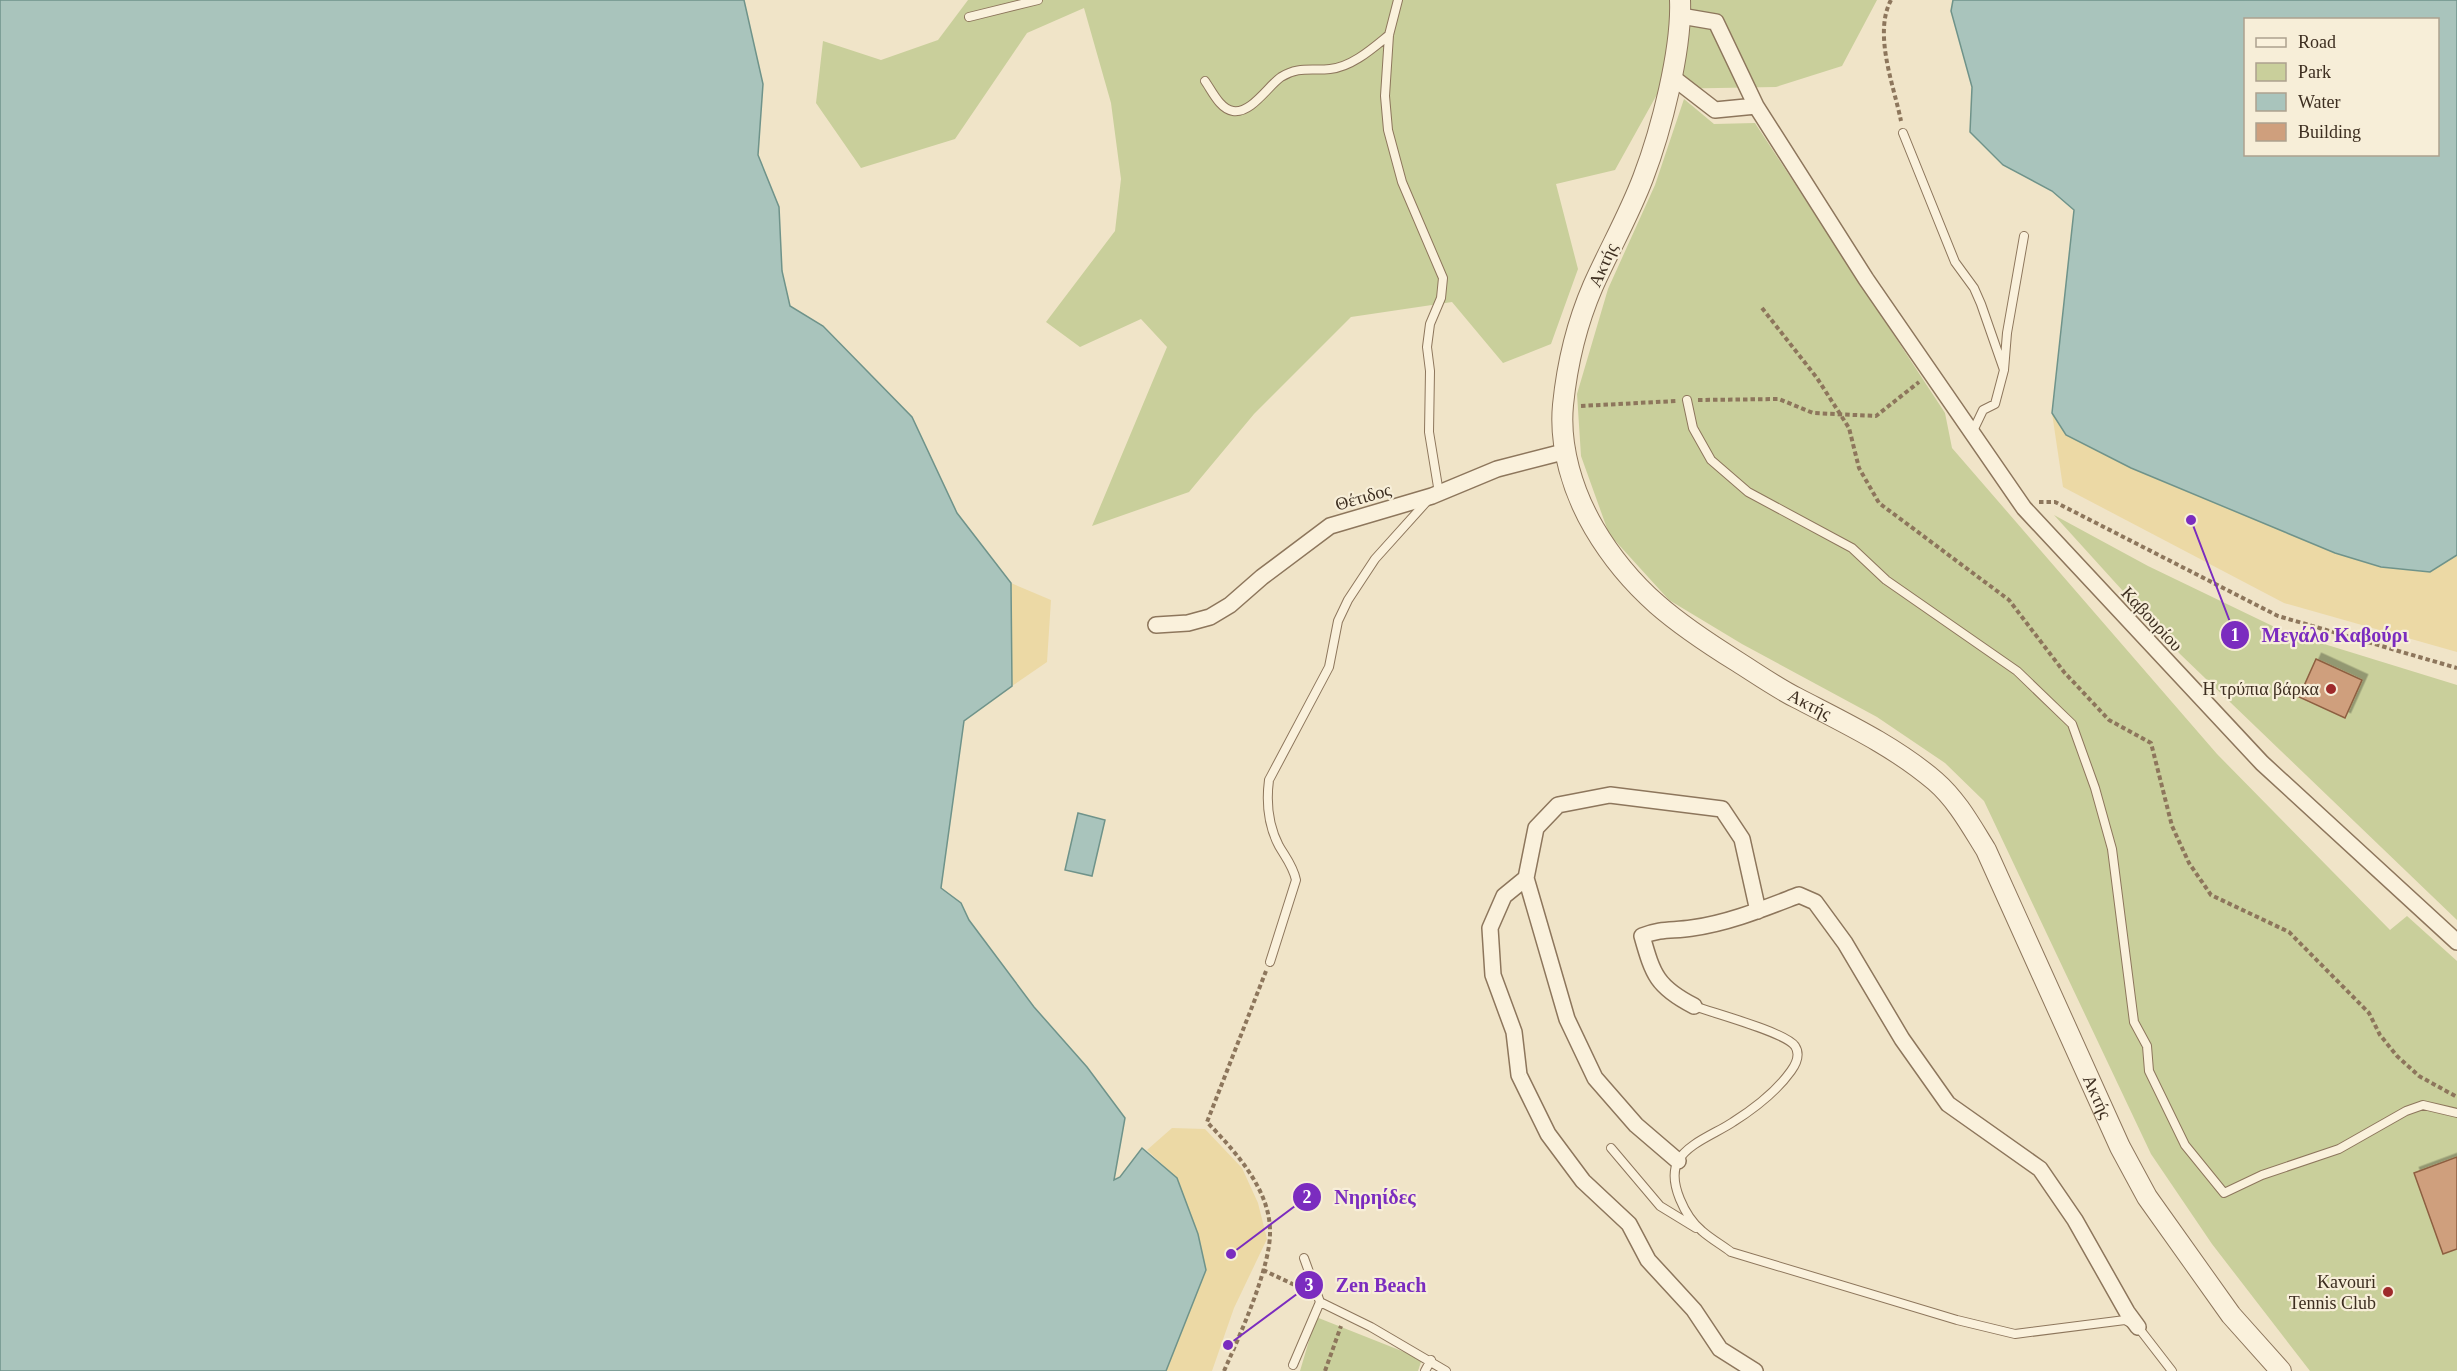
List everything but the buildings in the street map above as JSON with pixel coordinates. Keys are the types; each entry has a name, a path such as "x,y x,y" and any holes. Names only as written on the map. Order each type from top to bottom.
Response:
{"street":[{"name":"Ακτής","path":"1680,8 1671,76 1643,178 1579,323 1563,407 1566,451 1577,498 1606,549 1631,582 1664,613 1793,696 1863,732 1904,758 1937,783 1961,810 1986,850 2120,1147 2147,1197 2231,1315 2281,1371"},
{"name":"Καβουρίου","path":"1680,8 1716,21 1756,106 1866,279 2024,508 2262,763 2457,942"},
{"path":"1671,76 1715,111 1756,106"},
{"name":"Θέτιδος","path":"1156,625 1188,623 1210,617 1230,605 1262,577 1330,526 1436,494 1497,469 1566,451"},
{"path":"1678,1161 1636,1125 1595,1078 1567,1019 1526,878 1536,828 1558,805 1610,795 1722,809 1742,839 1758,911"},
{"path":"1526,878 1504,896 1490,928 1493,975 1514,1032 1519,1075 1548,1134 1583,1181 1629,1224 1648,1260 1694,1310 1720,1349 1755,1371"},
{"path":"1694,1006 1669,993 1651,968 1642,936 1662,928 1691,928 1758,911 1799,895 1815,902 1845,943 1902,1039 1948,1104 2040,1169 2075,1220 2127,1312 2138,1327"}],"lane":[{"path":"969,17 1038,0"},
{"path":"1270,962 1296,880 1293,868 1278,844 1271,824 1266,800 1269,780 1329,667 1338,621 1348,600 1375,559 1436,494 1429,432 1430,371 1427,347 1430,324 1441,298 1443,278 1402,182 1391,147 1385,96 1389,35 1398,0"},
{"path":"1205,81 1223,106 1234,111 1245,108 1281,77 1300,68 1329,69 1342,66 1363,55 1389,35"},
{"path":"1903,133 1955,262 1974,288 1981,304 2004,370"},
{"path":"1971,434 1983,410 1995,404 2004,370 2007,333 2024,236"},
{"path":"1687,400 1693,428 1711,460 1741,485 1852,548 1886,580 2017,671 2072,724 2095,788 2112,849 2134,1022 2147,1046 2149,1071 2185,1145 2224,1193 2262,1175 2339,1149 2406,1111 2423,1105 2457,1113"},
{"path":"1694,1006 1773,1033 1794,1045 1798,1054 1796,1065 1785,1081 1756,1107 1689,1149 1678,1161 1676,1188 1686,1210 1700,1230"},
{"path":"1611,1148 1660,1206 1731,1252 1957,1320 2015,1334 2125,1320 2138,1327 2172,1371"},
{"path":"1304,1258 1320,1302 1431,1360 1446,1371"},
{"path":"1293,1365 1320,1302"},
{"path":"1425,1371 1431,1360"}],"path":[{"path":"1891,0 1886,9 1885,42 1903,133"},
{"path":"1762,308 1817,378 1849,428 1859,468 1879,503 2009,600 2064,672 2109,720 2151,743 2172,826 2189,863 2211,895 2289,932 2369,1013 2380,1035 2397,1056 2419,1076 2457,1097"},
{"path":"1563,407 1687,400 1779,399 1813,413 1876,416 1930,374"},
{"path":"2024,508 2040,502 2055,502 2278,616 2457,668"},
{"path":"1224,1371 1263,1270 1270,1231 1262,1199 1249,1172 1207,1122 1270,962"},
{"path":"1325,1371 1343,1320"}],"green space":[{"path":"968,0 1877,0 1842,66 1776,87 1660,89 1615,170 1556,184 1578,269 1551,344 1503,363 1452,302 1351,317 1254,414 1189,492 1092,526 1167,347 1141,319 1080,347 1046,322 1115,231 1121,179 1111,103 1084,8 1027,33 955,139 861,168 816,103 823,41 881,60 938,40"},
{"path":"1684,99 1714,124 1755,123 1945,413 1952,448 2217,754 2390,930 2407,916 2457,961 2457,1371 2310,1371 2212,1244 2151,1154 1984,801 1945,763 1877,717 1742,644 1669,600 1609,534 1581,456 1577,394 1608,289 1655,185"},
{"path":"2054,515 2148,566 2285,632 2457,685 2457,920 2180,654"},
{"path":"1316,1317 1422,1359 1418,1371 1300,1371"}],"sand":[{"path":"2052,413 2066,435 2131,468 2335,553 2381,567 2429,572 2457,555 2457,652 2284,603 2063,487"},
{"path":"1011,583 1051,600 1047,662 1012,686"},
{"path":"1172,1128 1205,1129 1242,1168 1258,1203 1267,1239 1234,1308 1212,1371 1166,1371 1206,1270 1198,1234 1177,1178 1147,1150"}],"water":[{"path":"0,0 744,0 763,84 758,155 779,207 782,271 790,306 823,326 912,417 957,513 1011,583 1012,686 964,721 941,888 961,903 969,920 1034,1007 1087,1067 1125,1118 1114,1180 1120,1177 1142,1148 1177,1178 1198,1234 1206,1270 1166,1371 0,1371"},
{"path":"1953,0 2457,0 2457,555 2430,572 2381,567 2335,553 2131,468 2066,435 2052,413 2074,210 2052,191 2003,165 1970,132 1972,87 1951,11"},
{"path":"1078,813 1105,820 1092,876 1065,870"}],"place":[{"name":"Μεγάλο Καβούρι","path":"2191,520"},
{"name":"Η τρύπια βάρκα","path":"2331,689"},
{"name":"Νηρηίδες","path":"1231,1254"},
{"name":"Kavouri Tennis Club","path":"2388,1292"},
{"name":"Zen Beach","path":"1228,1345"}]}
